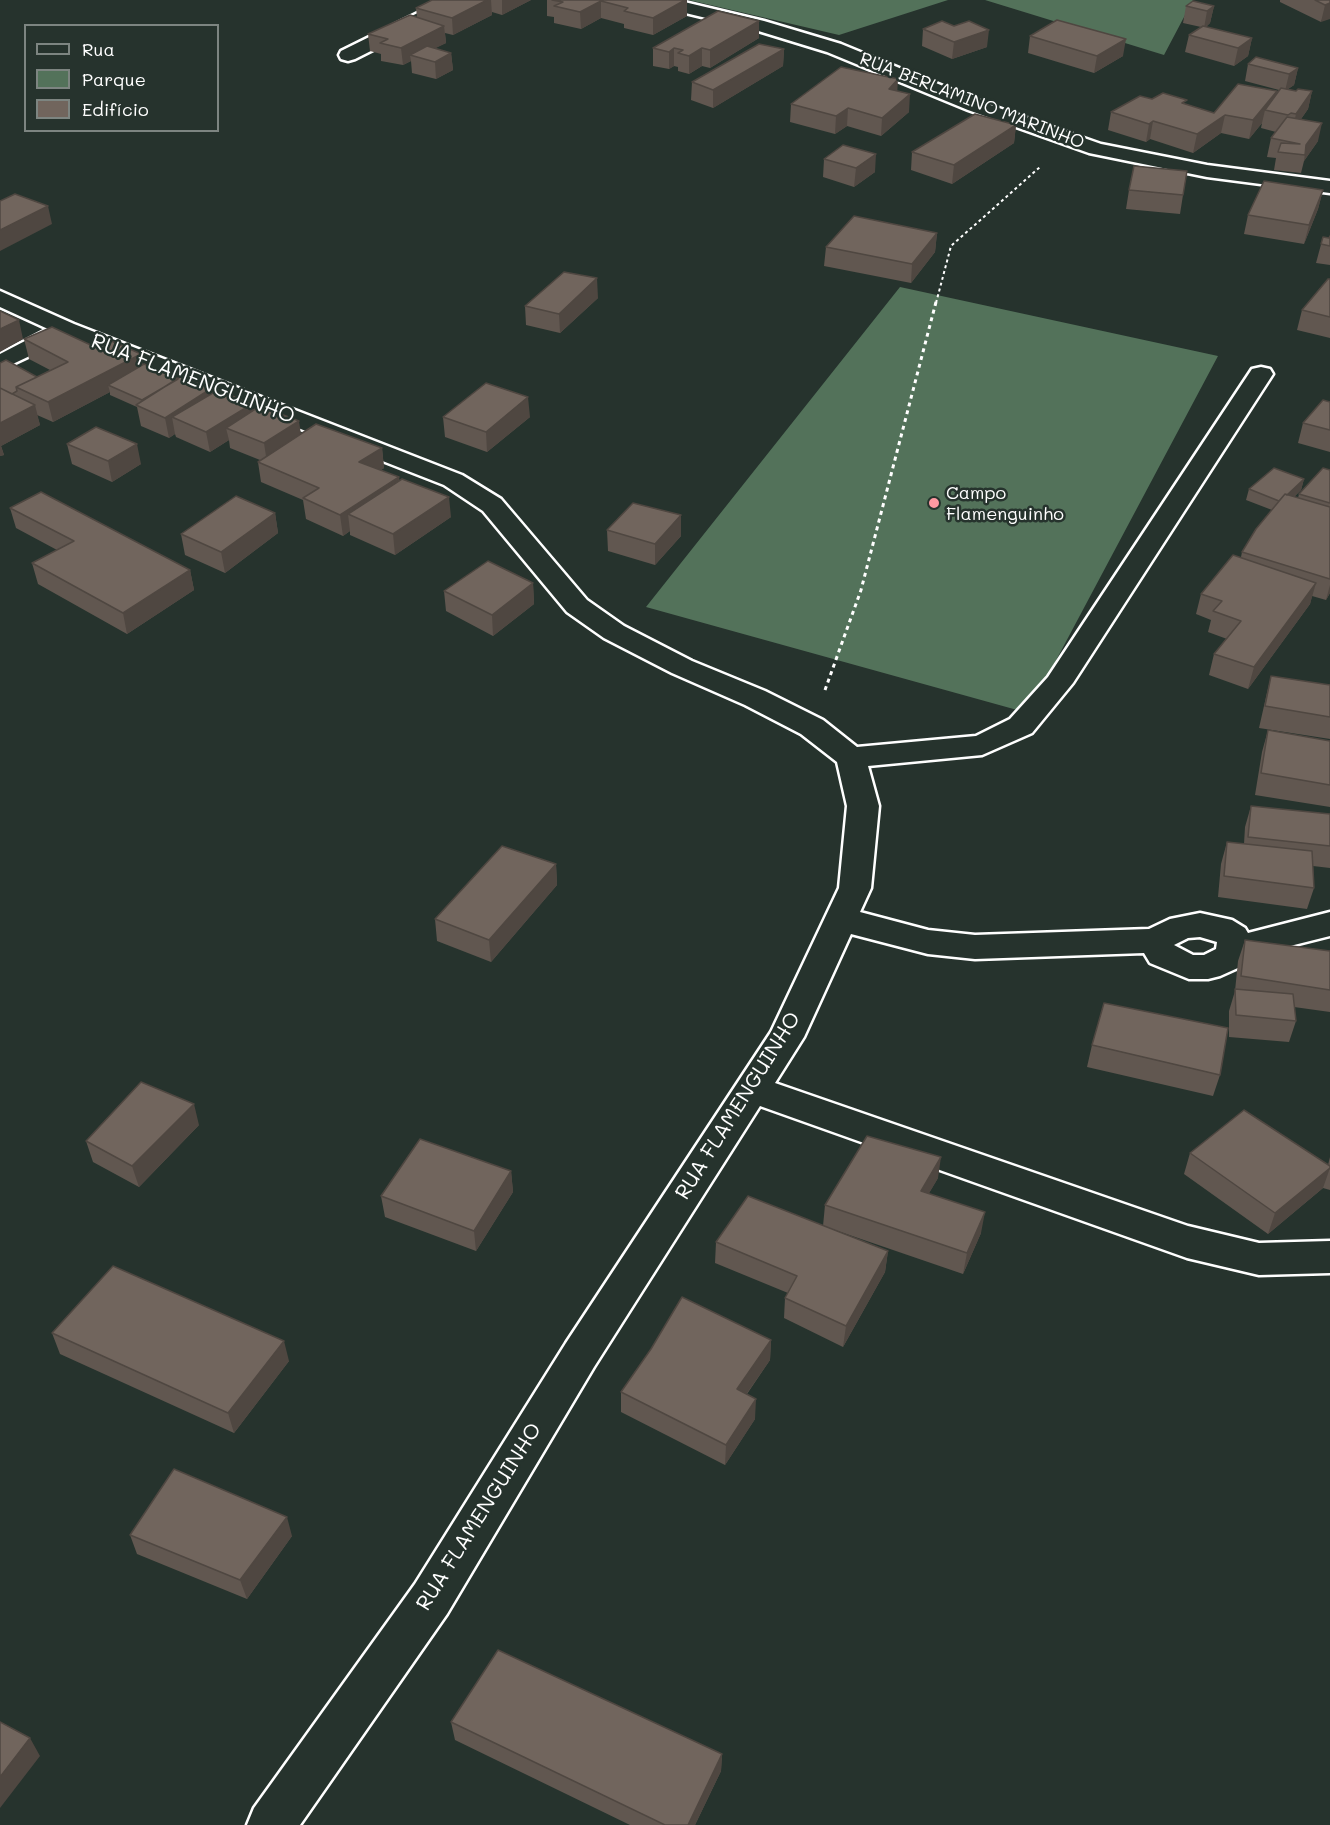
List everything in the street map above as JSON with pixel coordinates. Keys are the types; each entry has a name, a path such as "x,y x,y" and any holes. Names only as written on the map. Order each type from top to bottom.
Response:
{"street":[{"path":"348,54 458,0"},
{"name":"RUA BERLAMINO MARINHO","path":"654,0 758,25 834,48 975,106 1096,149 1207,171 1330,187"},
{"name":"RUA FLAMENGUINHO","path":"0,297 66,329 453,480 492,505 577,606 614,632 682,667 755,698 812,727 851,758 863,806 855,888 786,1037 580,1355 431,1599 271,1825"},
{"path":"0,363 66,329"},
{"path":"851,758 982,745 1021,726 1058,683 1261,374"},
{"path":"840,919 928,942 975,947 1154,940 1182,927 1200,925 1220,928 1233,936 1234,948 1330,924"},
{"path":"753,1089 1186,1242 1259,1259 1330,1257"}],"path":[{"path":"812,727 861,590 951,246 1069,140"}],"green space":[{"path":"689,0 948,0 839,35"},
{"path":"985,0 1193,0 1164,55"},
{"name":"Campo Flamenguinho","path":"900,287 1218,356 1028,713 646,607"}],"building":[{"path":"432,0 487,0 452,18 416,8"},
{"path":"552,0 685,0 653,18 624,11 628,8 601,1 580,12 554,6 563,2"},
{"path":"1315,0 1330,0 1330,3 1325,5"},
{"path":"1193,1 1214,6 1207,11 1186,6"},
{"path":"718,11 759,21 710,50 702,48 689,56 678,53 683,50 674,48 669,52 653,48"},
{"path":"410,15 444,26 401,48 380,43 388,39 368,34"},
{"path":"1057,20 1126,39 1097,56 1030,36"},
{"path":"942,21 954,26 969,21 989,30 954,42 923,29"},
{"path":"1203,26 1252,38 1238,48 1189,35"},
{"path":"759,44 784,49 713,90 692,82"},
{"path":"427,46 451,53 435,62 410,55"},
{"path":"1256,57 1298,68 1289,74 1248,64"},
{"path":"841,67 898,79 889,89 910,94 882,118 848,108 836,116 791,104"},
{"path":"1238,84 1277,91 1253,120 1225,115 1197,134 1153,121 1149,124 1111,112 1140,96 1152,99 1163,93 1187,100 1182,103 1214,113"},
{"path":"1281,88 1312,91 1296,114 1288,115 1265,110"},
{"path":"975,114 1016,125 954,165 912,152"},
{"path":"1287,117 1322,123 1306,145 1305,155 1278,152 1281,143 1300,144 1271,138"},
{"path":"843,145 876,154 856,168 824,159"},
{"path":"1134,166 1187,171 1183,195 1129,190"},
{"path":"1264,181 1323,190 1309,225 1248,215"},
{"path":"15,194 48,206 0,230 0,201"},
{"path":"854,216 937,233 912,264 826,247"},
{"path":"1330,236 1330,246 1321,244 1323,237 1329,238"},
{"path":"564,272 597,278 559,314 525,306"},
{"path":"1330,279 1330,317 1302,310"},
{"path":"0,311 19,320 0,329"},
{"path":"52,327 95,347 109,340 141,354 48,402 16,387 68,362 24,339"},
{"path":"6,360 37,377 16,387 17,391 12,394 0,388 0,363"},
{"path":"144,364 178,379 142,400 108,385"},
{"path":"180,377 212,388 165,418 136,405"},
{"path":"486,383 528,397 486,432 443,417"},
{"path":"0,388 35,405 0,423"},
{"path":"218,390 252,404 206,432 172,417"},
{"path":"1323,400 1330,402 1330,430 1303,423"},
{"path":"260,406 299,421 264,443 226,428"},
{"path":"316,424 382,448 359,462 399,477 340,515 303,498 319,488 258,462"},
{"path":"96,427 137,444 108,461 67,444"},
{"path":"1274,468 1304,479 1279,501 1249,489"},
{"path":"1323,468 1330,470 1330,503 1299,494"},
{"path":"402,479 449,497 393,534 348,514"},
{"path":"41,492 190,570 123,613 32,563 74,541 10,508"},
{"path":"1285,494 1330,507 1330,579 1242,552 1256,529"},
{"path":"236,496 275,513 221,552 181,534"},
{"path":"633,503 681,515 655,544 607,530"},
{"path":"1233,555 1316,583 1254,667 1214,654 1241,621 1213,611 1222,601 1201,594"},
{"path":"488,561 533,583 492,615 444,591"},
{"path":"1271,676 1330,685 1330,717 1265,706"},
{"path":"1268,730 1330,741 1330,785 1261,773"},
{"path":"1251,806 1330,814 1330,846 1248,837"},
{"path":"1227,842 1312,851 1314,888 1224,876"},
{"path":"502,846 556,864 489,940 435,919"},
{"path":"1245,940 1330,951 1330,990 1241,976"},
{"path":"1235,989 1293,994 1296,1021 1236,1015"},
{"path":"1104,1003 1228,1028 1220,1075 1092,1045"},
{"path":"141,1082 194,1104 132,1166 86,1141"},
{"path":"1244,1110 1330,1166 1275,1213 1190,1153"},
{"path":"867,1136 941,1157 921,1191 985,1212 967,1253 825,1205"},
{"path":"420,1139 511,1171 474,1231 381,1196"},
{"path":"748,1196 888,1251 846,1326 785,1298 797,1276 716,1242"},
{"path":"113,1266 284,1341 228,1413 52,1333"},
{"path":"682,1297 771,1340 737,1389 756,1399 726,1445 621,1392 651,1349"},
{"path":"174,1469 287,1517 240,1580 130,1535"},
{"path":"498,1650 722,1754 688,1825 665,1825 451,1722"},
{"path":"0,1722 30,1738 0,1777"}],"place":[{"name":"Campo Flamenguinho","path":"934,503"}]}
